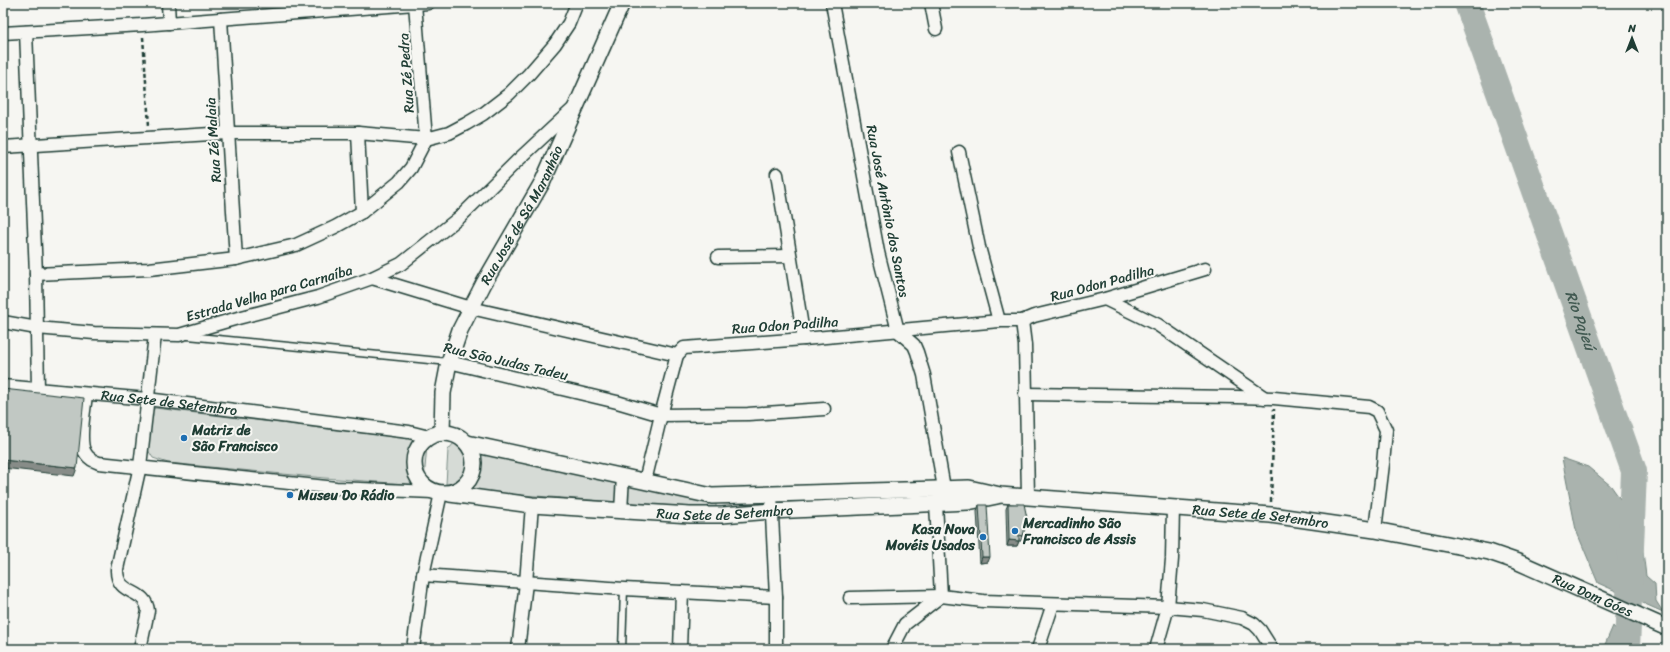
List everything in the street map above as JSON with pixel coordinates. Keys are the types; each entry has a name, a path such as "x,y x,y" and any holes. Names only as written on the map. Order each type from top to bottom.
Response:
{"street":[{"path":"168,3 170,23"},
{"path":"290,3 301,12"},
{"path":"3,33 221,19 360,5 428,3"},
{"path":"3,147 227,133 358,133 426,139 449,133 466,124 483,114 509,94 529,74 554,44 569,23 577,3"},
{"name":"Rua José de Sá Maranhão","path":"436,435 449,362 460,330 484,283 543,181 622,3"},
{"name":"Rua José Antônio dos Santos","path":"832,3 878,252 898,331"},
{"path":"932,3 936,29"},
{"name":"Rua Zé Pedra","path":"415,4 426,139"},
{"name":"Rua Zé Malaia","path":"221,19 236,258"},
{"path":"26,32 36,274 38,390"},
{"name":"Estrada Velha para Carnaíba","path":"3,322 37,328 124,335 179,335 318,297 372,278 401,264 460,217 576,106"},
{"path":"358,133 362,212"},
{"path":"36,274 149,270 236,258 296,245 335,227 362,212 399,182 411,168 426,139"},
{"path":"959,152 979,247 999,321"},
{"path":"777,174 804,339"},
{"path":"718,257 790,256"},
{"name":"Rua Odon Padilha","path":"677,355 684,348 898,331 999,321 1022,321 1034,316 1106,299 1205,269"},
{"path":"372,278 471,308 677,355 645,481"},
{"path":"1106,299 1158,325 1270,398"},
{"path":"1022,321 1025,345 1028,496"},
{"path":"898,331 914,345 918,352 924,375 944,488"},
{"path":"140,649 148,606 140,596 123,587 117,580 116,576 140,466 155,335"},
{"name":"Rua São Judas Tadeu","path":"449,362 617,402 661,415 748,414 824,409"},
{"name":"Rua Sete de Setembro","path":"3,386 147,399 436,435"},
{"path":"86,394 81,439 86,455 99,463 140,466 336,488 441,493 460,490 470,481 475,468 474,455 467,443 456,435 436,435 419,446 414,459 415,472 422,484 441,493"},
{"path":"1026,394 1270,398 1353,404 1369,407 1377,411 1386,430 1375,530"},
{"name":"Rua Sete de Setembro","path":"467,443 712,496 969,488 1000,495 1173,506 1271,515 1375,530 1489,552 1518,562"},
{"path":"622,511 623,476"},
{"path":"413,649 422,575 441,493"},
{"name":"Rua Sete de Setembro","path":"441,493 532,505 622,511 722,515 968,502 1000,495"},
{"path":"771,495 776,597 776,649"},
{"path":"722,496 722,515"},
{"path":"936,504 941,596"},
{"path":"518,649 526,583 532,505"},
{"path":"1156,649 1168,607 1173,553 1173,506"},
{"name":"Rua Dom Góes","path":"1518,562 1667,628"},
{"path":"422,575 526,583 776,597"},
{"path":"680,649 682,592"},
{"path":"892,649 905,624 941,596"},
{"path":"850,598 941,596 984,601 1168,607 1203,610 1242,618 1254,624 1260,630 1272,649"},
{"path":"1038,649 1052,604"}],"lane":[{"name":"Rua São Judas Tadeu","path":"179,335 449,362"},
{"path":"622,649 624,589"}],"path":[{"path":"142,25 150,139"},
{"path":"1270,398 1271,515"}],"shaded area":[{"path":"155,408 421,440 427,445 424,480 418,485 168,463 153,458 148,450 151,413"},
{"path":"454,443 663,493 716,503 716,509 452,490 446,484 448,450"},
{"path":"1562,458 1588,467 1611,486 1640,527 1646,576 1655,584 1656,601 1663,612 1598,583 1576,530"},
{"path":"1613,626 1619,633 1617,649 1603,649"}],"building":[{"path":"3,389 84,398 77,468 3,460"},
{"name":"Mercadinho São Francisco de Assis","path":"1008,504 1024,504 1027,518 1023,536 1019,535 1019,541 1009,540"},
{"name":"Kasa Nova Movéis Usados","path":"979,505 987,505 990,557 982,557"}],"waterway":[{"name":"Rio Pajeú","path":"1467,3 1634,471 1627,649"}],"place":[{"name":"Matriz de São Francisco","path":"184,438"},
{"name":"Museu Do Rádio","path":"290,495"},
{"name":"Mercadinho São Francisco de Assis","path":"1015,531"},
{"name":"Kasa Nova Movéis Usados","path":"983,537"}]}
